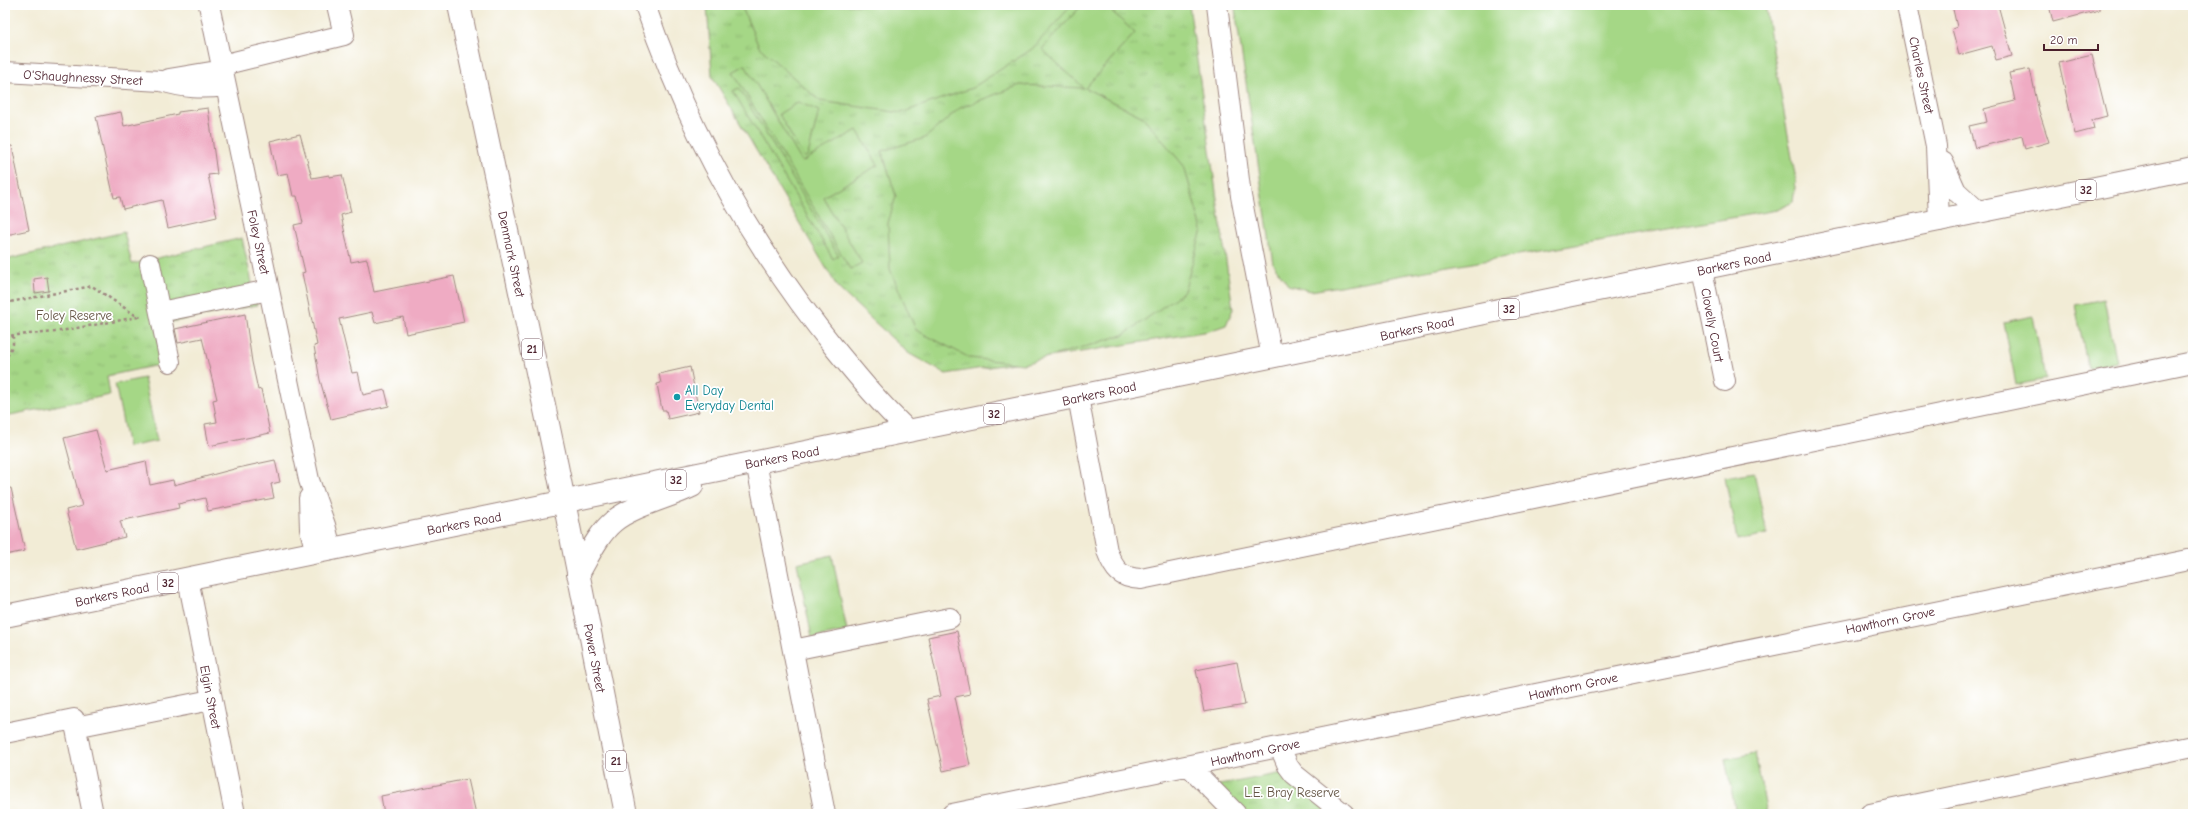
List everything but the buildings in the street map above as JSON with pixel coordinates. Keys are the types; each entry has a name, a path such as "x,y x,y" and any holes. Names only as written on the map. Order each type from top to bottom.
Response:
{"main road":[{"name":"Denmark Street","path":"459,5 564,503"},
{"name":"Barkers Road","path":"5,616 564,503 729,467 1702,270 2193,168"},
{"path":"578,574 598,540 613,521 625,514 682,491 729,467"},
{"name":"Power Street","path":"564,503 626,814"}],"street":[{"name":"Foley Street","path":"209,5 309,480 310,528 324,551"},
{"name":"O'Shaughnessy Street","path":"5,72 161,81 184,87 201,89 223,74 344,35 337,5"},
{"path":"645,5 679,96 716,170 747,226 782,279 818,327 887,410 909,431"},
{"path":"1218,5 1241,196 1272,357"},
{"name":"Charles Street","path":"1907,5 1936,146 1940,221"},
{"name":"Charles Street","path":"1936,146 1953,187 1979,212"},
{"path":"150,264 170,362"},
{"name":"Clovelly Court","path":"1702,270 1725,381"},
{"path":"160,312 269,290"},
{"path":"1078,397 1107,551 1115,570 1121,575 1141,579 2193,362"},
{"path":"756,462 825,814"},
{"name":"Hawthorn Grove","path":"952,814 2193,559"},
{"name":"Elgin Street","path":"188,579 235,814"},
{"path":"793,650 950,618"},
{"path":"75,727 211,700"},
{"path":"5,733 74,719 92,814"},
{"path":"1870,814 2193,746"},
{"path":"1280,747 1288,766 1294,774 1344,814"},
{"path":"1188,766 1236,814"}],"path":[{"path":"5,303 92,286 138,317"},
{"path":"5,336 55,332 160,312"},
{"path":"5,361 13,344 13,336"}],"green space":[{"path":"707,5 1189,5 1233,309 1226,325 1209,331 946,374 908,353 838,288 712,76"},
{"path":"741,5 1072,5 1032,49 972,88 901,113 820,101 759,47"},
{"path":"1082,5 1105,5 1135,33 1085,88 1143,117 1184,166 1202,230 1185,288 1182,293 1125,334 1023,364 970,358 916,330 890,269 888,223 896,196 882,151 925,138 960,108 1020,85 1084,88 1042,49"},
{"path":"1237,5 1765,5 1796,180 1793,202 1777,210 1311,291 1288,285 1273,264 1235,9"},
{"path":"745,65 802,162 857,130 878,165 823,197 862,263 850,269 733,72"},
{"path":"739,88 838,255 833,259 733,91"},
{"path":"798,102 819,111 808,155 804,158 779,114"},
{"name":"Foley Reserve","path":"124,232 132,264 242,238 257,305 156,325 163,364 107,376 110,395 5,416 5,260"},
{"path":"2104,299 2117,362 2088,368 2075,305"},
{"path":"2033,316 2045,379 2016,385 2004,322"},
{"path":"144,378 157,441 128,447 115,384"},
{"path":"1754,472 1767,534 1737,540 1725,477"},
{"path":"832,555 847,631 812,638 797,563"},
{"path":"1755,753 1767,814 1736,814 1725,759"},
{"name":"L.E. Bray Reserve","path":"1298,770 1353,814 1230,814 1204,788"}],"place":[{"name":"All Day Everyday Dental","path":"677,397"}]}
